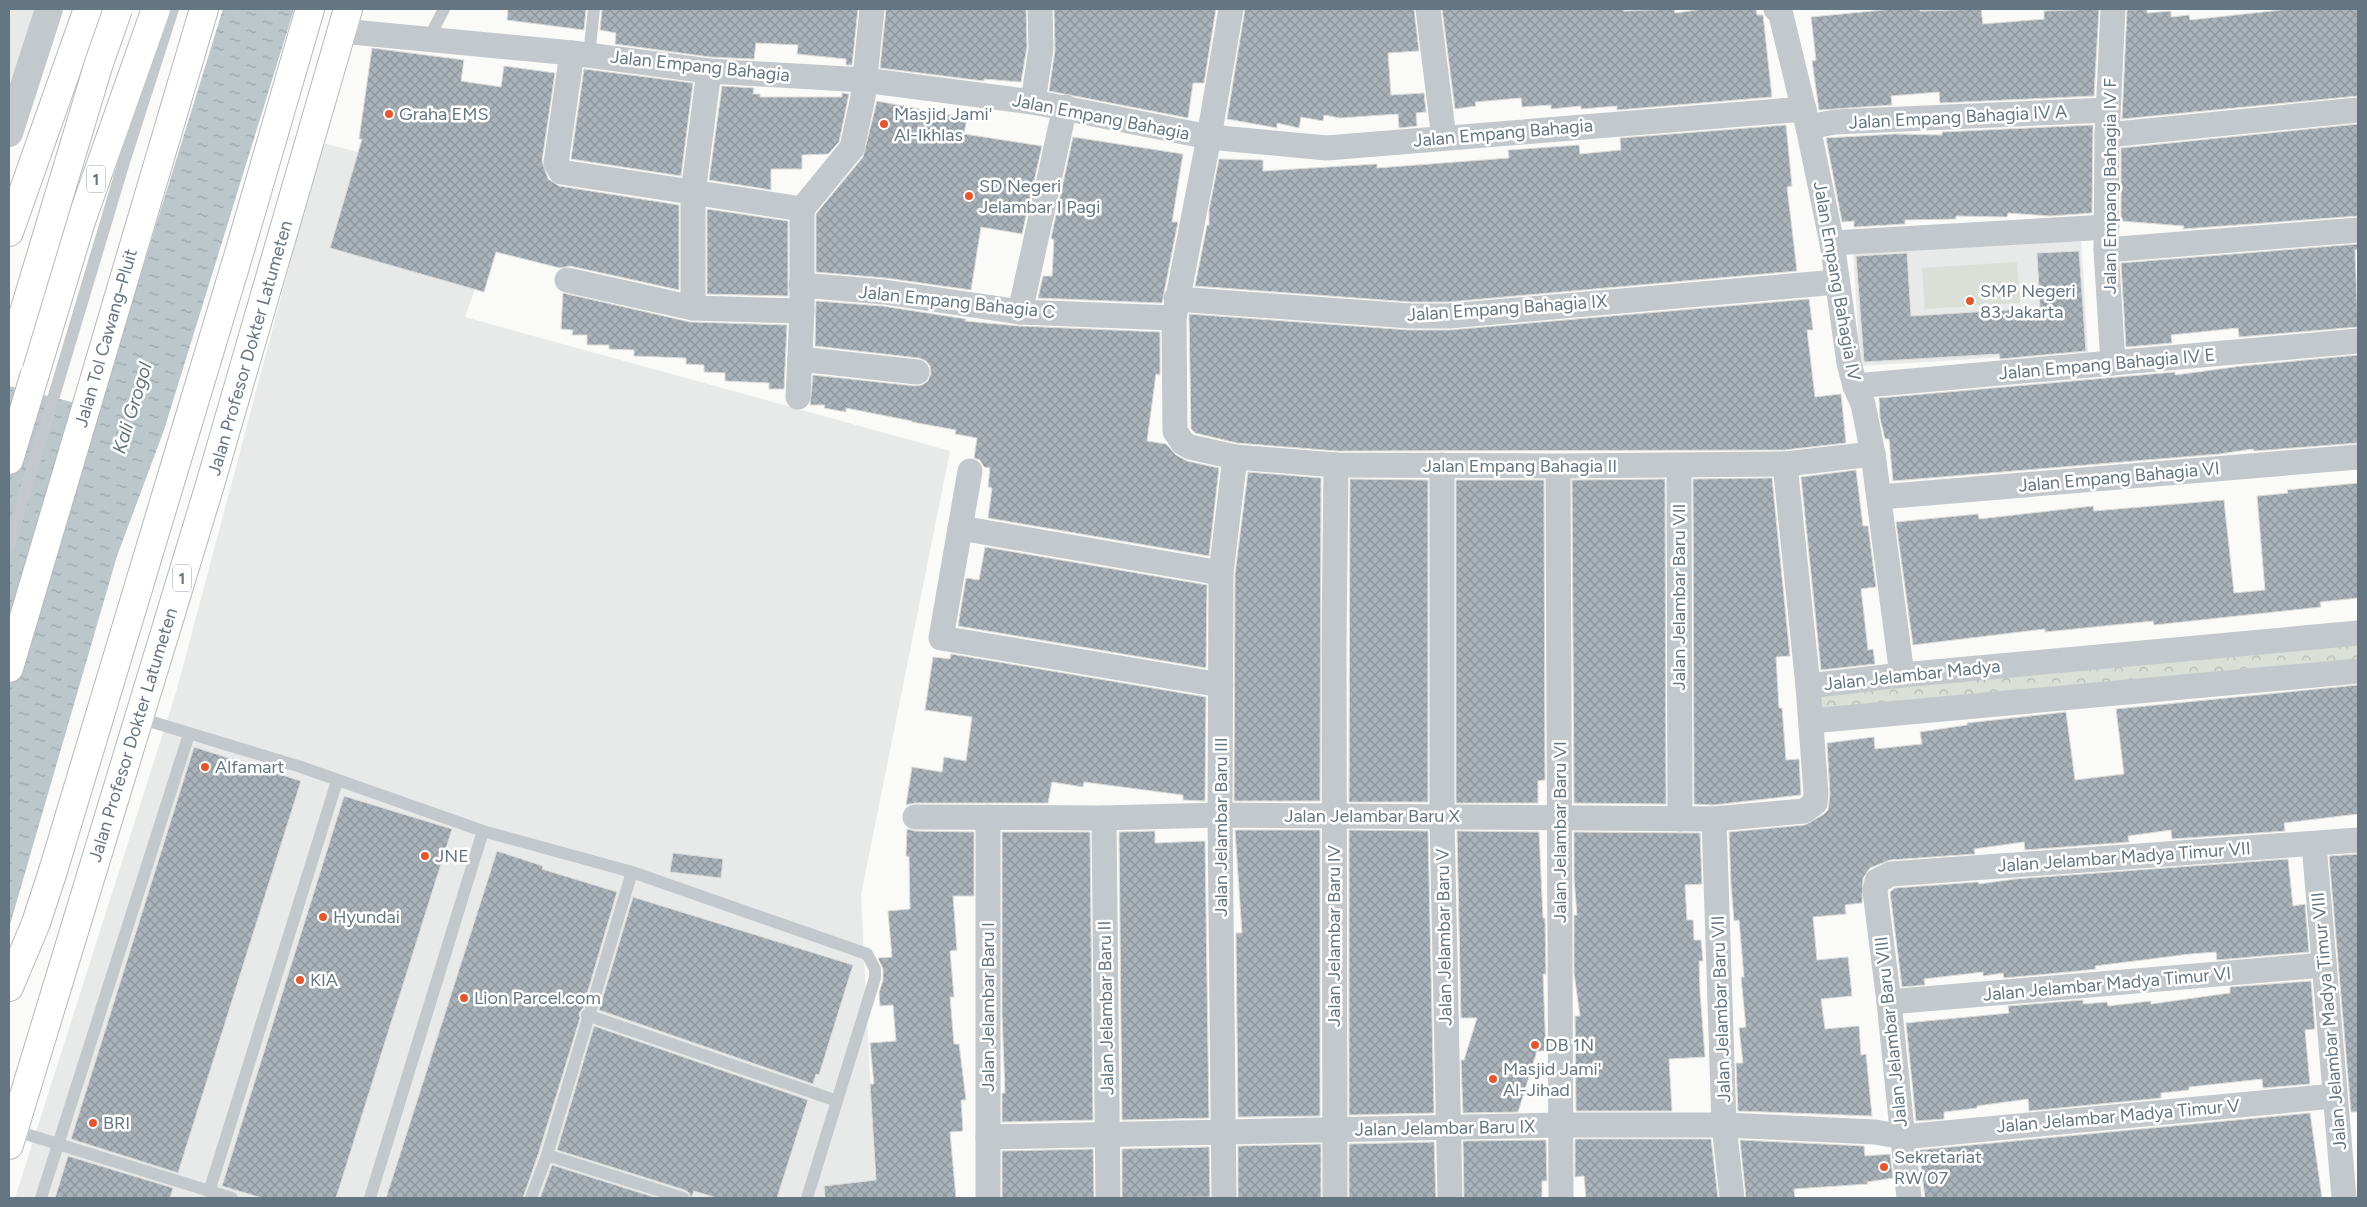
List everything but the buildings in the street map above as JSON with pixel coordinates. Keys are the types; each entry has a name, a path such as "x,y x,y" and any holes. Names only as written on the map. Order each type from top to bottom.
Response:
{"highway":[{"path":"9,232 88,9"},
{"path":"9,362 99,63 118,9"},
{"name":"1","path":"9,460 38,358 81,221 156,9"},
{"name":"Jalan Tol Cawang–Pluit","path":"9,668 204,9"},
{"path":"9,987 36,923 53,870 240,250 310,9"},
{"name":"Jalan Profesor Dokter Latumeten","path":"11,1137 209,488 344,20"}],"street":[{"path":"9,133 49,9"},
{"path":"798,397 802,311 802,209 852,148 863,97 872,9"},
{"path":"1032,102 1041,48 1040,9"},
{"path":"1175,308 1209,137 1231,9"},
{"path":"1428,9 1444,138"},
{"name":"Jalan Empang Bahagia IV","path":"1783,9 1806,118 1843,242 1837,282 1844,337 1855,386 1863,404 1873,454 1902,675"},
{"name":"Jalan Empang Bahagia IV F","path":"2113,9 2107,135 2106,238 2113,363"},
{"name":"Jalan Empang Bahagia","path":"344,20 429,38 709,70 864,80 1065,107 1209,137 1327,148 1444,138 1806,118"},
{"path":"581,54 556,163 561,172 802,209"},
{"path":"694,308 693,193 709,70"},
{"path":"1020,312 1065,107"},
{"name":"Jalan Empang Bahagia IV A","path":"1806,118 1835,122 2108,110"},
{"path":"2107,135 2358,110"},
{"path":"1843,242 2106,238 2358,230"},
{"path":"567,280 694,308 802,311"},
{"name":"Jalan Empang Bahagia IX","path":"1175,308 1449,316 1837,282"},
{"name":"Jalan Empang Bahagia C","path":"801,285 884,292 1020,312 1175,308"},
{"name":"Jalan Empang Bahagia II","path":"1175,308 1175,431 1183,443 1190,447 1235,457 1336,464 1678,466 1785,464 1873,454"},
{"name":"Jalan Empang Bahagia IV E","path":"1855,386 2358,341"},
{"path":"9,343 38,358"},
{"path":"800,359 916,372"},
{"name":"Jalan Jelambar Baru III","path":"1224,1198 1220,814 1221,573 1235,457"},
{"name":"Jalan Empang Bahagia VI","path":"1880,497 2358,457"},
{"name":"Jalan Jelambar Baru IV","path":"1335,1198 1336,464"},
{"path":"1785,464 1808,686"},
{"name":"Jalan Jelambar Baru V","path":"1442,466 1442,817 1447,1128 1450,1198"},
{"name":"Jalan Jelambar Baru VI","path":"1558,466 1561,818 1561,1198"},
{"name":"Jalan Jelambar Baru VII","path":"1678,466 1680,819"},
{"path":"970,471 941,638 1221,685"},
{"path":"960,528 1221,573"},
{"name":"Jalan Jelambar Madya","path":"2358,633 1902,675 1808,686 1811,721 2358,671"},
{"name":"Jalan Jelambar Baru X","path":"915,817 1104,818 1220,814 1714,819 1804,811 1814,803 1816,793 1811,721"},
{"name":"Jalan Jelambar Baru I","path":"988,817 988,1198"},
{"name":"Jalan Jelambar Baru II","path":"1104,818 1108,1198"},
{"name":"Jalan Jelambar Baru VII","path":"1714,819 1724,1125 1732,1198"},
{"name":"Jalan Jelambar Madya Timur VII","path":"1891,874 2358,840"},
{"name":"Jalan Jelambar Madya Timur VIII","path":"2314,844 2344,1198"},
{"name":"Jalan Jelambar Baru VIII","path":"1891,874 1877,882 1875,891 1890,1002 1909,1198"},
{"name":"Jalan Jelambar Madya Timur VI","path":"1890,1002 2324,965"},
{"name":"Jalan Jelambar Madya Timur V","path":"1903,1137 2334,1096"},
{"name":"Jalan Jelambar Baru IX","path":"988,1137 1560,1125 1724,1125 1875,1132 1903,1137"}],"lane":[{"path":"9,546 64,368 124,162 173,9"},
{"path":"429,38 444,9"},
{"path":"581,54 594,9"},
{"path":"139,718 301,767 483,831 632,872 867,954 875,969 875,978 807,1198"},
{"path":"42,1198 58,1142 189,734"},
{"path":"209,1192 337,781"},
{"path":"370,1198 483,831"},
{"path":"531,1198 546,1155 632,872"},
{"path":"587,1015 837,1101"},
{"path":"11,1137 58,1142 232,1198"},
{"path":"546,1155 683,1198"}],"shaded area":[{"path":"9,9 48,9 9,117"},
{"path":"322,143 510,190 465,317 950,451 861,895 876,1198 15,1198 177,689"},
{"name":"SMP Negeri 83 Jakarta","path":"2081,236 2088,352 1860,366 1853,250"}],"green space":[{"path":"2017,262 2020,303 1925,309 1922,268"},
{"path":"2358,625 2358,669 1817,712 1820,686"}],"water":[{"name":"Kali Grogol","path":"223,9 294,9 164,430 117,556 9,928 9,386 99,409"}],"place":[{"name":"Graha EMS","path":"389,114"},
{"name":"Masjid Jami' Al-Ikhlas","path":"884,124"},
{"name":"SD Negeri Jelambar I Pagi","path":"969,196"},
{"name":"SMP Negeri 83 Jakarta","path":"1970,301"},
{"name":"Alfamart","path":"205,767"},
{"name":"JNE","path":"425,856"},
{"name":"Hyundai","path":"323,917"},
{"name":"KIA","path":"300,980"},
{"name":"Lion Parcel.com","path":"464,998"},
{"name":"DB 1N","path":"1535,1045"},
{"name":"Masjid Jami' Al-Jihad","path":"1493,1079"},
{"name":"BRI","path":"93,1123"},
{"name":"Sekretariat RW 07","path":"1884,1167"}]}
